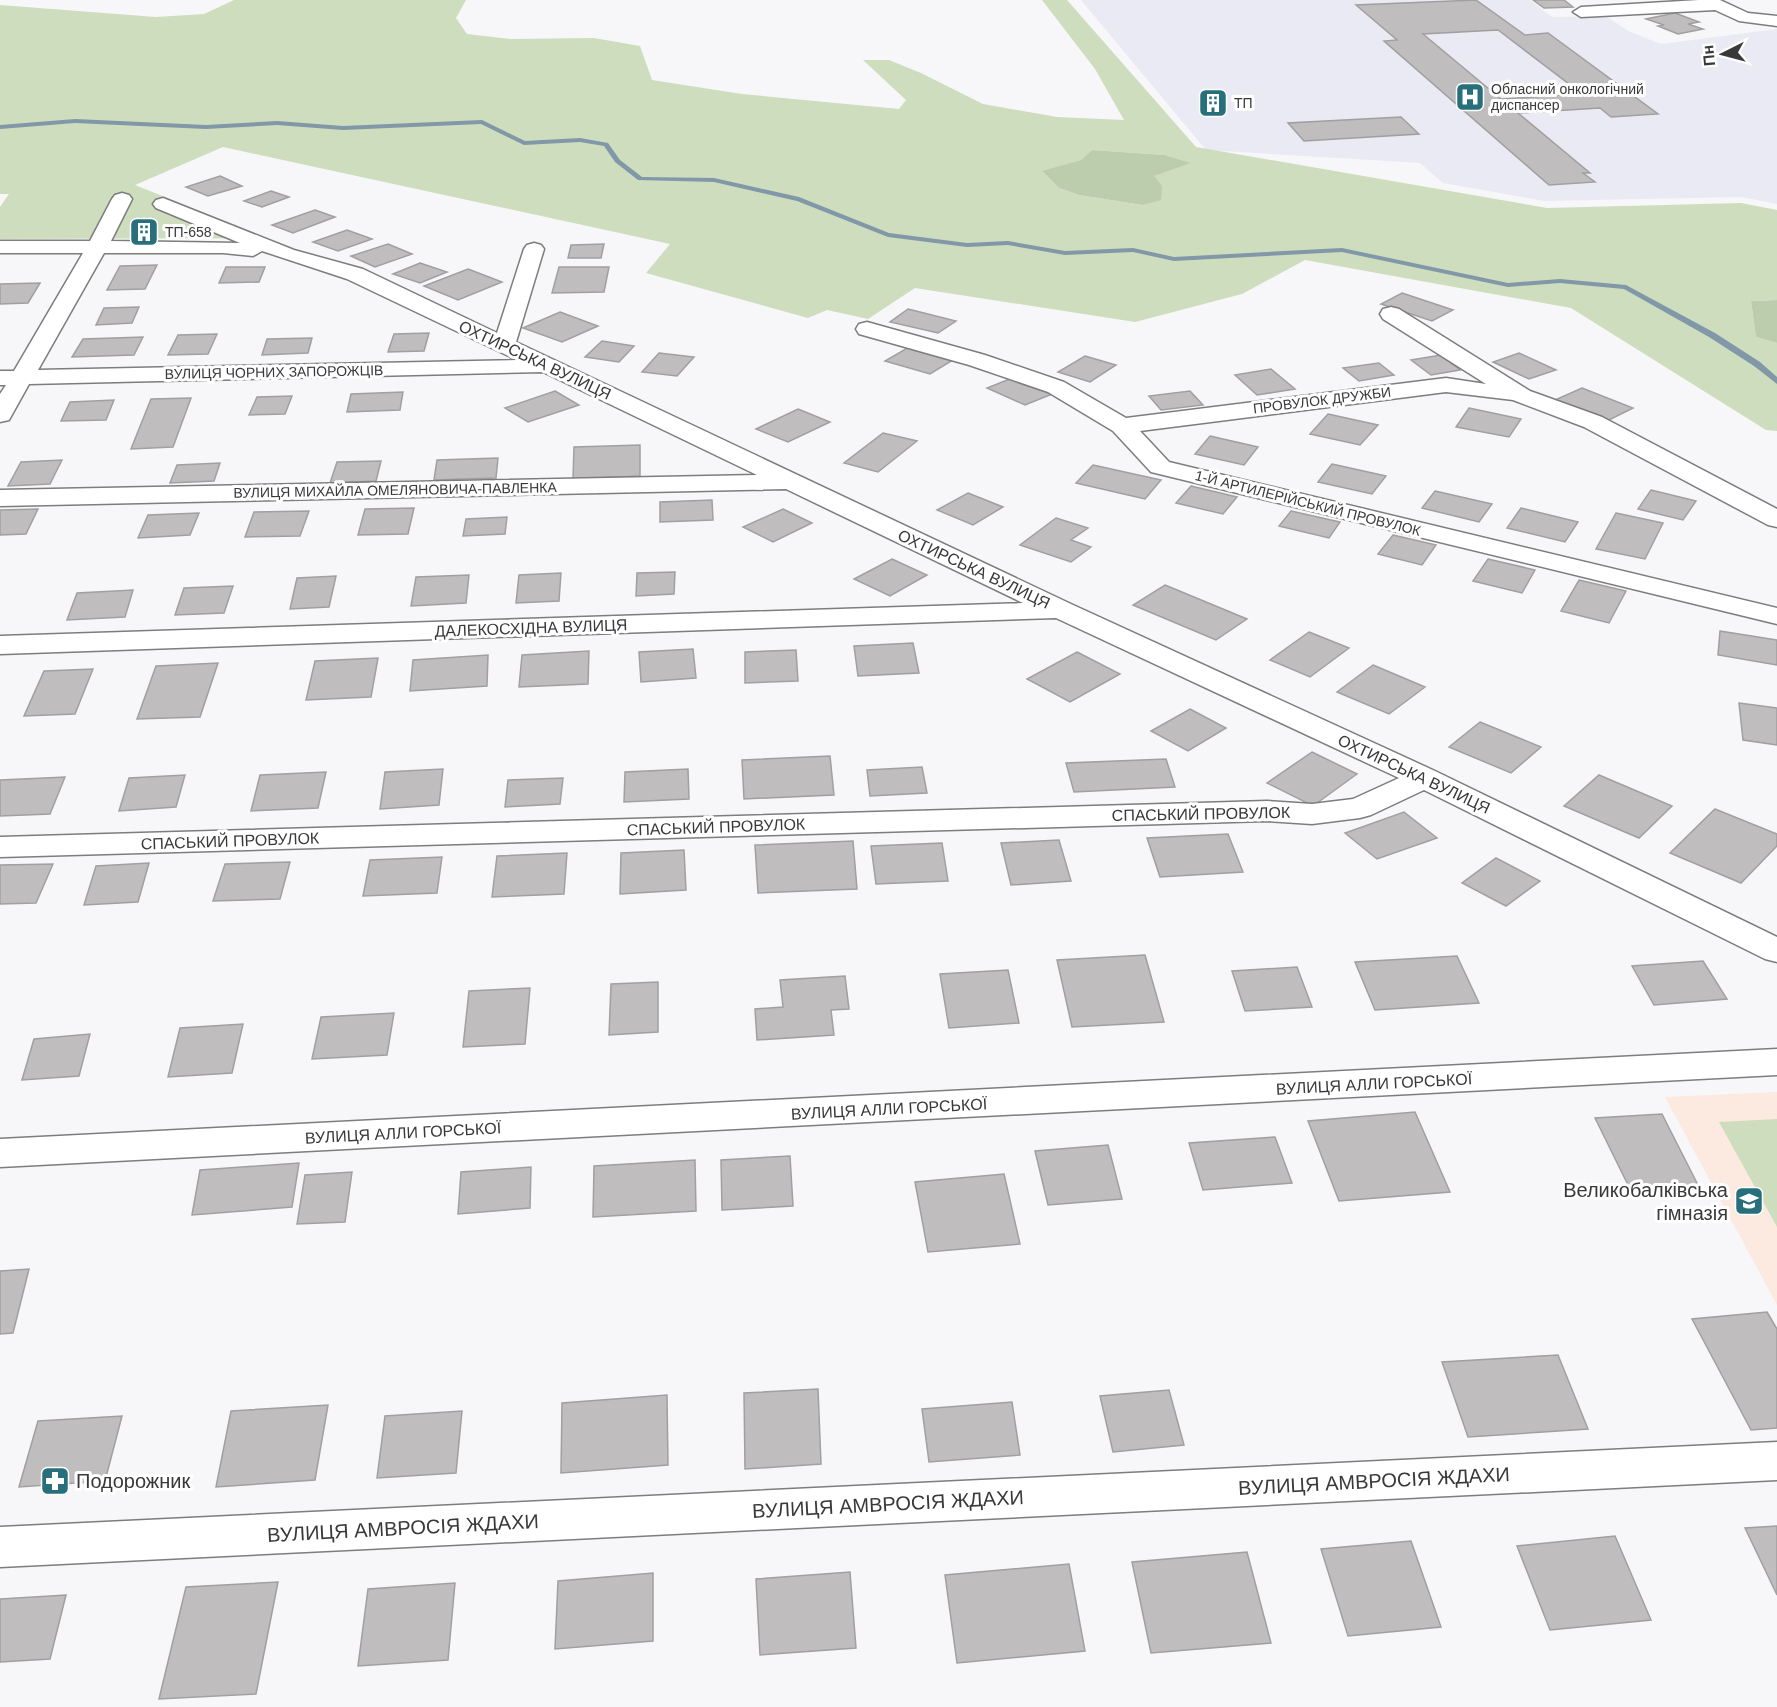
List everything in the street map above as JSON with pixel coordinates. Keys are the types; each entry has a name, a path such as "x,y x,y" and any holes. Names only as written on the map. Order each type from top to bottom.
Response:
{"street":[{"path":"1581,12 1711,2 1745,18 1777,21"},
{"path":"0,415 10,378 97,247 122,199"},
{"name":"ОХТИРСЬКА ВУЛИЦЯ","path":"163,204 287,254 354,274 1061,610 1424,778 1777,951"},
{"path":"0,247 223,247 287,254"},
{"path":"504,345 534,249"},
{"path":"1391,314 1522,396 1593,422 1777,519"},
{"name":"1-Й АРТИЛЕРІЙСЬКИЙ ПРОВУЛОК","path":"867,329 976,360 1056,387 1122,426 1160,467 1777,616"},
{"name":"ВУЛИЦЯ ЧОРНИХ ЗАПОРОЖЦІВ","path":"10,378 548,366"},
{"name":"ПРОВУЛОК ДРУЖБИ","path":"1122,426 1446,385 1522,396"},
{"name":"ВУЛИЦЯ МИХАЙЛА ОМЕЛЯНОВИЧА-ПАВЛЕНКА","path":"0,498 791,482"},
{"name":"ДАЛЕКОСХІДНА ВУЛИЦЯ","path":"0,645 1061,610"},
{"name":"СПАСЬКИЙ ПРОВУЛОК","path":"0,847 1255,811 1312,814 1360,808 1424,778"},
{"name":"ВУЛИЦЯ АЛЛИ ГОРСЬКОЇ","path":"0,1153 1777,1062"},
{"name":"ВУЛИЦЯ АМВРОСІЯ ЖДАХИ","path":"0,1547 1777,1461"}],"shaded area":[{"name":"Обласний онкологічний диспансер","path":"1081,0 1530,0 1552,17 1606,16 1628,31 1661,44 1777,29 1777,204 1741,197 1544,201 1443,183 1420,163 1206,150"},
{"name":"Великобалківська гімназія","path":"1777,1092 1777,1305 1665,1097"}],"green space":[{"path":"234,0 466,0 456,18 467,34 510,39 594,38 640,46 652,80 742,94 899,109 906,100 863,60 889,60 983,104 1057,117 1124,120 1095,69 1042,0 1067,0 1196,147 1547,208 1741,203 1777,210 1777,300 1751,301 1756,337 1777,343 1777,431 1766,430 1571,308 1305,260 1242,294 1135,322 915,288 868,319 827,310 808,318 646,273 670,244 223,147 135,185 267,238 0,239 0,207 9,194 0,194 0,5 156,17 204,14","holes":["1092,150 1165,155 1190,163 1153,176 1142,205 1079,195 1059,188 1043,172 1081,160"]},
{"path":"1092,150 1165,155 1191,163 1154,176 1162,186 1161,200 1142,205 1079,195 1059,188 1042,171 1081,160"},
{"path":"1777,300 1777,343 1756,337 1751,301"},
{"path":"1777,1119 1777,1227 1719,1122"}],"building":[{"path":"1476,0 1525,35 1548,33 1658,114 1611,117 1600,108 1518,113 1590,173 1583,173 1595,182 1549,185 1384,41 1397,40 1356,5","holes":["1498,30 1582,94 1501,99 1423,34"]},
{"path":"1533,0 1564,0 1573,7 1544,8"},
{"path":"1675,13 1699,22 1688,24 1703,29 1678,34 1658,26 1664,25 1646,19"},
{"name":"ТП","path":"1219,98 1225,106 1208,107 1202,99"},
{"path":"1401,117 1419,134 1304,141 1288,123"},
{"path":"220,176 242,186 208,196 186,187"},
{"path":"271,191 289,197 262,207 244,201"},
{"path":"315,210 335,217 293,233 272,225"},
{"path":"347,230 372,239 338,251 313,242"},
{"path":"388,244 412,254 375,267 351,256"},
{"path":"604,244 601,258 568,258 571,245"},
{"path":"420,263 447,272 420,283 393,274"},
{"path":"157,265 145,289 107,290 120,266"},
{"path":"226,267 265,267 259,282 219,283"},
{"path":"559,267 609,267 604,292 552,293"},
{"path":"468,269 502,282 458,300 424,286"},
{"path":"40,283 28,303 0,304 0,284"},
{"path":"1402,293 1453,310 1432,321 1381,304"},
{"path":"139,307 132,323 96,325 104,308"},
{"path":"908,309 956,321 938,333 890,322"},
{"path":"560,312 598,326 562,342 523,328"},
{"path":"429,333 424,351 388,352 394,334"},
{"path":"217,334 208,354 168,355 178,335"},
{"path":"143,337 134,355 72,357 83,339"},
{"path":"312,338 308,353 262,355 267,339"},
{"path":"602,341 634,346 619,362 585,357"},
{"path":"909,347 953,360 930,374 885,361"},
{"path":"659,353 694,357 677,376 642,372"},
{"path":"1519,353 1556,370 1529,379 1493,362"},
{"path":"1441,355 1460,370 1431,375 1411,360"},
{"path":"1085,356 1116,365 1090,382 1058,372"},
{"path":"1379,363 1394,375 1359,381 1343,368"},
{"path":"1271,369 1295,389 1257,395 1235,375"},
{"path":"1017,376 1055,393 1025,405 987,388"},
{"path":"1582,388 1633,408 1607,421 1555,400"},
{"path":"555,391 579,405 528,422 505,408"},
{"path":"1190,391 1203,405 1161,410 1149,396"},
{"path":"403,392 400,410 347,412 351,394"},
{"path":"292,396 285,414 249,415 257,397"},
{"path":"191,398 173,447 131,449 151,399"},
{"path":"114,400 106,420 61,421 70,402"},
{"path":"1469,408 1521,419 1509,437 1456,427"},
{"path":"798,409 830,422 788,442 756,429"},
{"path":"1328,414 1378,425 1360,445 1310,434"},
{"path":"883,433 917,441 878,472 844,463"},
{"path":"1210,436 1258,447 1244,465 1195,454"},
{"path":"640,445 640,476 573,479 574,447"},
{"path":"498,458 496,478 434,480 437,460"},
{"path":"62,460 50,484 8,486 21,462"},
{"path":"381,461 376,481 330,483 337,462"},
{"path":"220,463 214,481 170,483 177,465"},
{"path":"1332,464 1386,476 1372,494 1318,482"},
{"path":"1093,465 1161,480 1145,499 1076,483"},
{"path":"1191,486 1237,497 1223,514 1176,503"},
{"path":"1651,490 1696,501 1683,520 1638,509"},
{"path":"1435,491 1492,504 1479,522 1422,508"},
{"path":"968,493 1003,507 973,525 937,510"},
{"path":"712,500 713,520 660,522 660,502"},
{"path":"414,508 408,534 358,535 365,509"},
{"path":"1521,508 1578,522 1565,542 1507,528"},
{"path":"38,509 26,534 0,535 0,510"},
{"path":"783,509 812,523 773,542 743,527"},
{"path":"309,511 300,536 245,537 254,512"},
{"path":"1291,511 1340,522 1329,538 1279,526"},
{"path":"199,513 190,535 138,538 148,515"},
{"path":"1616,513 1663,523 1645,559 1596,549"},
{"path":"507,517 505,534 463,536 466,519"},
{"path":"1056,518 1088,528 1071,540 1091,547 1071,562 1020,545"},
{"path":"1393,535 1436,545 1422,565 1378,554"},
{"path":"892,559 927,575 890,596 854,579"},
{"path":"1488,559 1535,570 1522,593 1473,581"},
{"path":"675,572 674,594 636,596 637,573"},
{"path":"561,573 559,601 516,603 519,575"},
{"path":"469,575 466,603 411,606 416,577"},
{"path":"336,576 329,607 290,609 297,578"},
{"path":"1579,580 1626,591 1609,623 1561,611"},
{"path":"1165,585 1247,619 1216,640 1133,605"},
{"path":"233,586 224,613 175,615 184,588"},
{"path":"133,590 125,617 67,620 77,593"},
{"path":"1720,631 1777,640 1777,665 1718,655"},
{"path":"1309,632 1349,648 1310,677 1270,660"},
{"path":"913,643 919,673 858,676 854,646"},
{"path":"693,649 696,678 641,682 639,652"},
{"path":"796,650 798,681 745,683 745,652"},
{"path":"589,651 588,684 519,687 522,655"},
{"path":"1077,652 1120,674 1070,702 1027,679"},
{"path":"488,655 487,686 410,691 413,660"},
{"path":"378,658 371,697 306,700 315,661"},
{"path":"218,663 200,717 137,719 156,666"},
{"path":"1373,665 1425,687 1389,714 1337,692"},
{"path":"93,669 75,714 24,716 44,671"},
{"path":"1739,703 1777,708 1777,745 1743,740"},
{"path":"1190,709 1226,728 1188,751 1151,731"},
{"path":"1480,722 1541,747 1511,773 1449,747"},
{"path":"1312,752 1357,774 1313,806 1267,783"},
{"path":"830,756 834,795 744,799 742,760"},
{"path":"1166,759 1175,787 1074,792 1066,763"},
{"path":"922,767 927,793 870,796 867,770"},
{"path":"443,769 439,805 380,809 385,772"},
{"path":"688,769 689,799 624,802 625,772"},
{"path":"326,772 318,808 251,811 260,775"},
{"path":"185,775 176,807 119,811 129,778"},
{"path":"1599,775 1672,806 1639,838 1564,806"},
{"path":"65,777 50,814 0,816 0,780"},
{"path":"563,778 560,804 505,807 508,780"},
{"path":"1715,809 1777,834 1777,846 1741,883 1670,853"},
{"path":"1404,812 1437,838 1377,859 1345,833"},
{"path":"1228,834 1243,872 1160,877 1147,838"},
{"path":"1059,840 1071,881 1011,885 1001,843"},
{"path":"853,841 857,889 758,893 755,845"},
{"path":"942,843 948,881 876,884 871,846"},
{"path":"684,850 686,890 620,894 621,853"},
{"path":"567,853 564,894 492,897 497,856"},
{"path":"442,857 437,893 363,896 370,860"},
{"path":"1496,858 1540,881 1506,906 1462,883"},
{"path":"290,862 280,899 213,901 225,864"},
{"path":"149,863 138,902 84,905 96,866"},
{"path":"53,864 36,903 0,904 0,865"},
{"path":"1145,955 1164,1022 1072,1027 1057,960"},
{"path":"1457,956 1479,1003 1375,1010 1355,962"},
{"path":"1703,961 1727,999 1654,1005 1632,966"},
{"path":"1297,967 1312,1007 1245,1011 1232,971"},
{"path":"1008,970 1019,1023 949,1028 940,974"},
{"path":"845,976 849,1009 831,1010 834,1035 757,1040 755,1009 783,1007 780,980"},
{"path":"658,982 658,1032 609,1035 611,984"},
{"path":"530,988 525,1044 463,1047 469,991"},
{"path":"394,1013 387,1055 312,1059 321,1017"},
{"path":"243,1024 232,1073 168,1077 180,1028"},
{"path":"90,1034 79,1076 22,1080 34,1039"},
{"path":"1415,1112 1450,1192 1339,1201 1308,1121"},
{"path":"1662,1114 1699,1187 1631,1191 1595,1118"},
{"path":"1275,1137 1292,1183 1203,1190 1189,1143"},
{"path":"1108,1145 1122,1199 1048,1205 1035,1151"},
{"path":"790,1156 793,1206 722,1210 721,1160"},
{"path":"695,1160 696,1211 593,1217 594,1166"},
{"path":"299,1163 292,1207 192,1215 200,1170"},
{"path":"531,1167 530,1208 458,1214 461,1172"},
{"path":"352,1172 345,1222 297,1224 305,1175"},
{"path":"1004,1174 1020,1244 928,1252 915,1182"},
{"path":"29,1269 13,1333 0,1334 0,1271"},
{"path":"1767,1312 1777,1329 1777,1428 1751,1430 1692,1319"},
{"path":"1558,1355 1588,1429 1468,1437 1442,1362"},
{"path":"818,1389 821,1464 745,1469 744,1393"},
{"path":"1169,1390 1184,1445 1113,1452 1100,1396"},
{"path":"667,1395 668,1465 561,1473 562,1403"},
{"path":"1012,1402 1020,1455 929,1462 922,1409"},
{"path":"328,1405 315,1480 216,1487 231,1411"},
{"path":"462,1411 456,1473 377,1478 385,1416"},
{"path":"122,1416 105,1481 19,1487 38,1421"},
{"path":"1777,1526 1777,1595 1745,1528"},
{"path":"1615,1536 1651,1620 1550,1630 1517,1546"},
{"path":"1411,1541 1441,1627 1348,1636 1321,1549"},
{"path":"1247,1552 1271,1643 1151,1653 1132,1562"},
{"path":"1069,1564 1085,1651 957,1663 945,1575"},
{"path":"850,1572 856,1648 760,1655 756,1579"},
{"path":"653,1573 653,1641 555,1649 558,1581"},
{"path":"278,1582 256,1694 159,1699 186,1587"},
{"path":"455,1583 448,1660 358,1666 368,1589"},
{"path":"66,1595 50,1659 0,1662 0,1599"}],"waterway":[{"path":"0,127 75,121 206,127 277,123 343,128 482,122 524,143 580,140 606,144 617,161 640,179 714,180 799,199 888,235 967,245 1008,243 1065,253 1133,250 1174,259 1342,250 1508,285 1560,281 1626,287 1712,335 1757,364 1777,381"}],"place":[{"name":"Обласний онкологічний диспансер","path":"1470,97"},
{"name":"ТП","path":"1213,103"},
{"name":"ТП-658","path":"144,232"},
{"name":"Великобалківська гімназія","path":"1749,1201"},
{"name":"Подорожник","path":"55,1481"}]}
